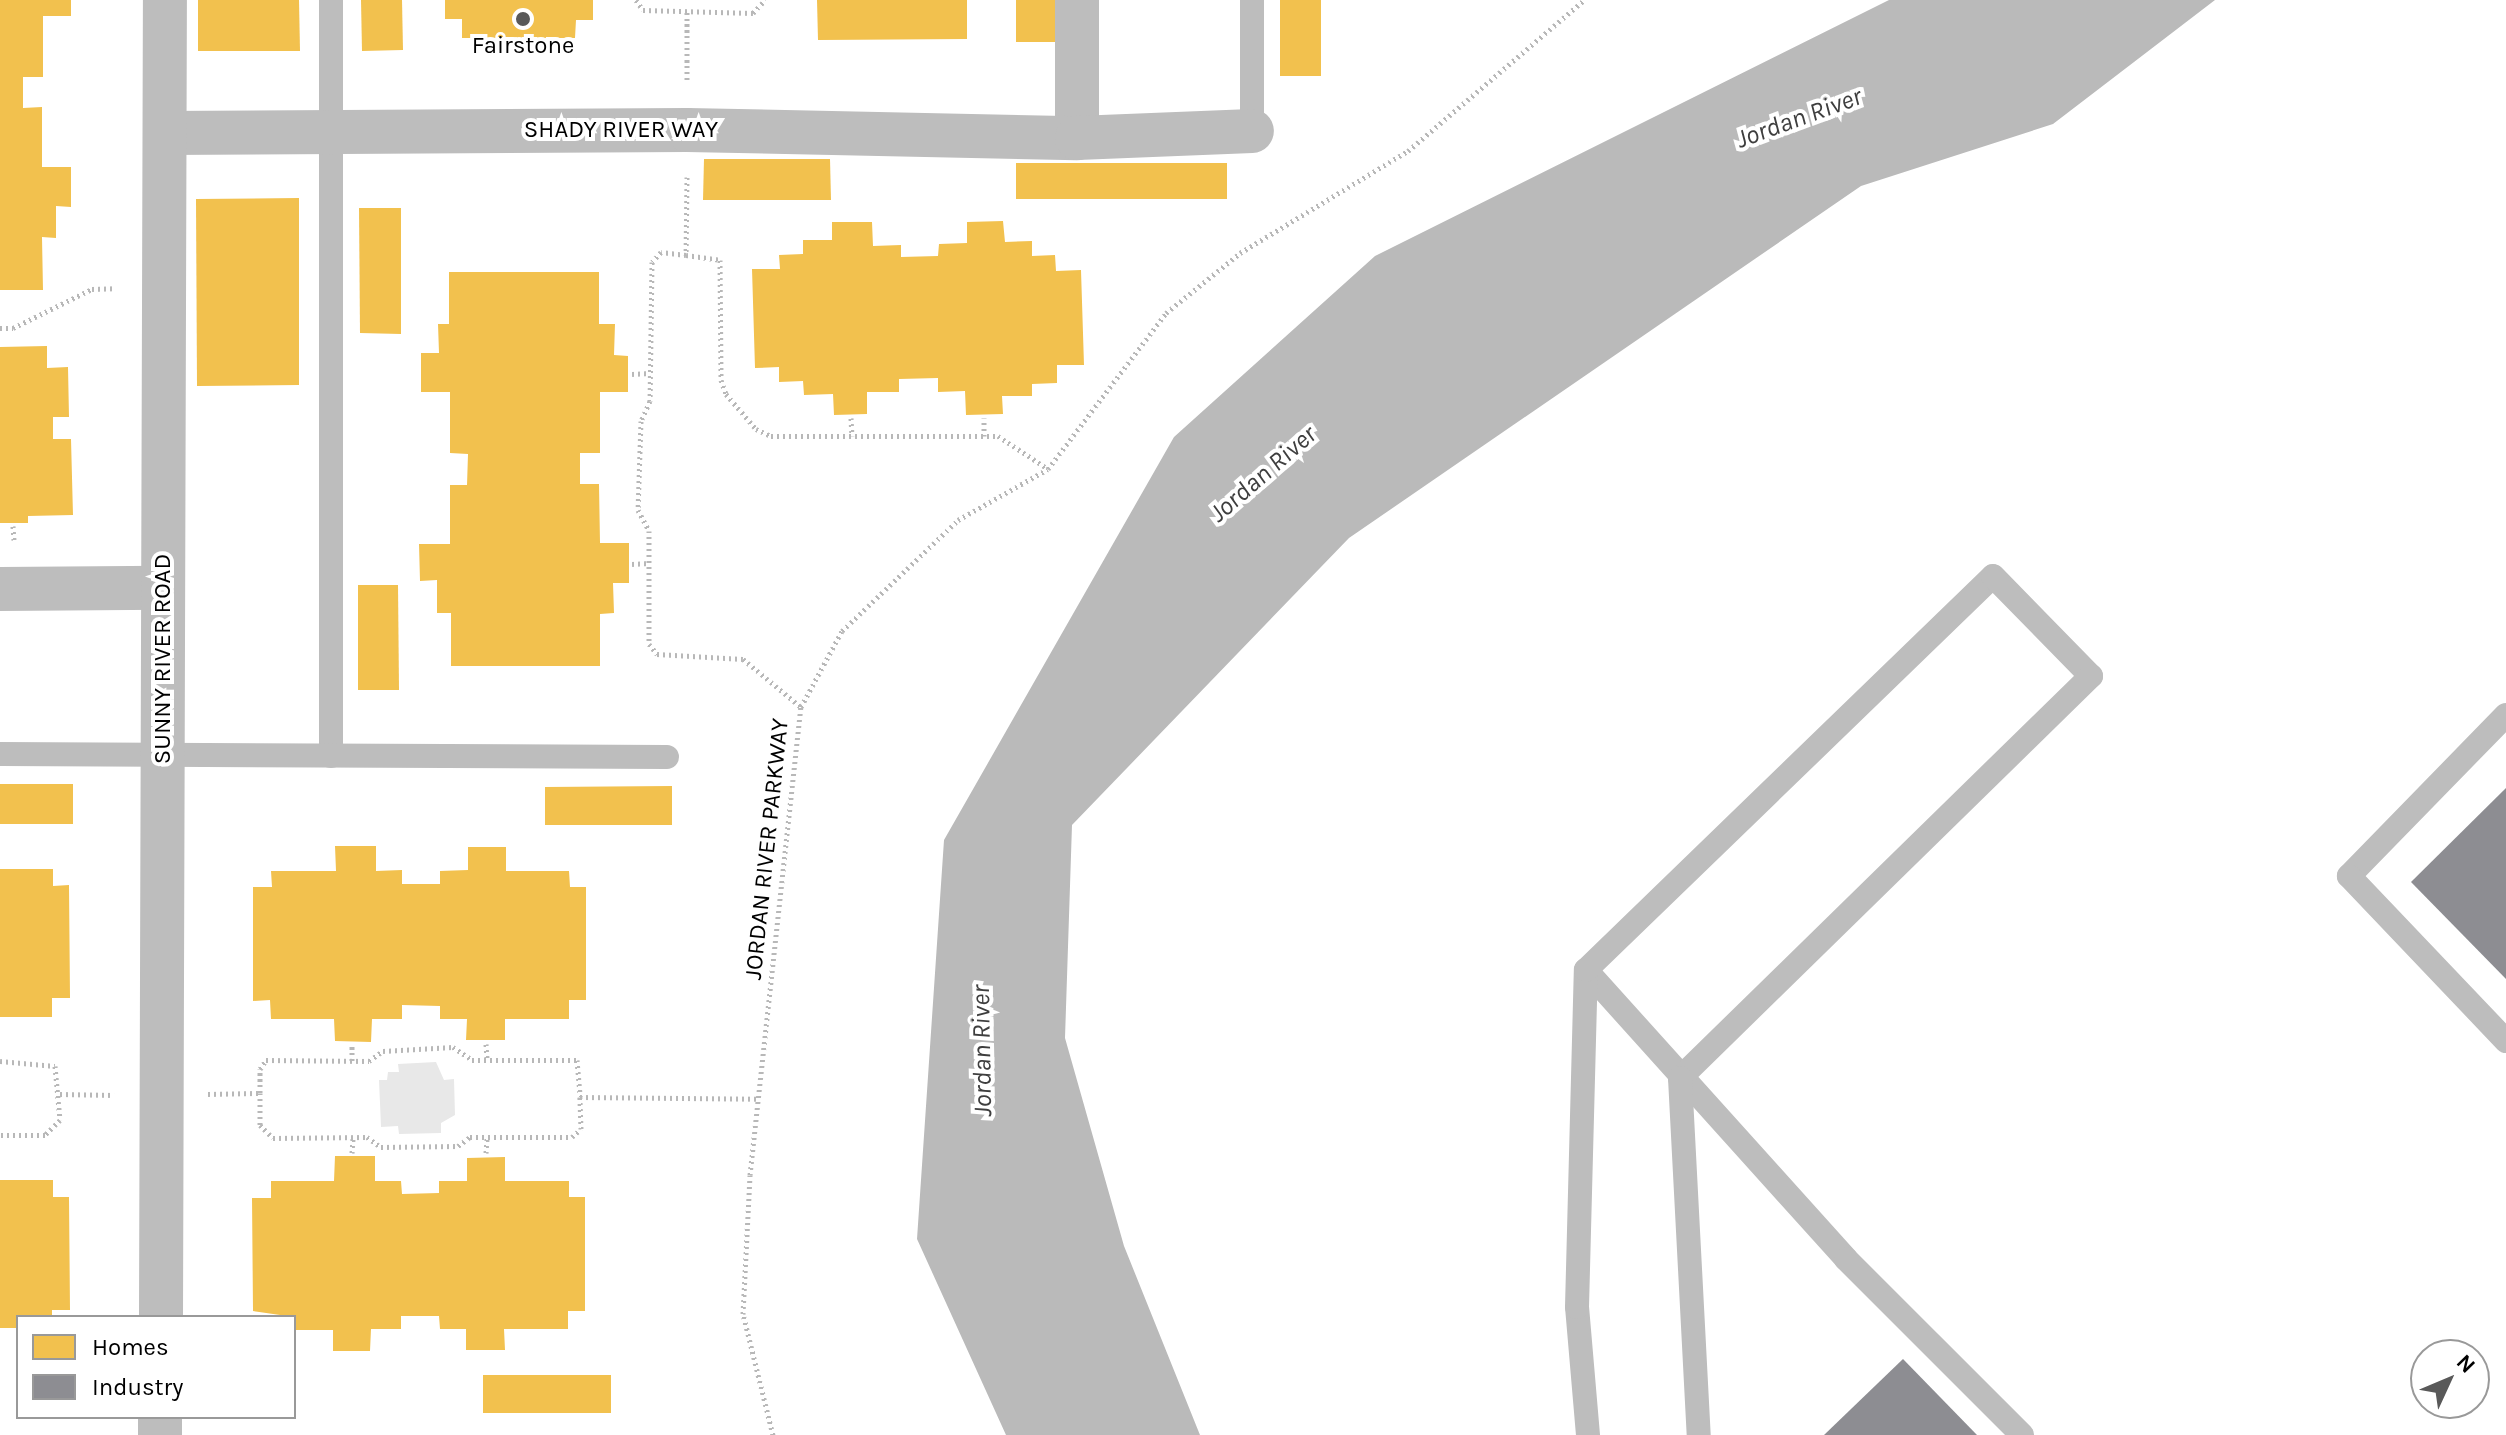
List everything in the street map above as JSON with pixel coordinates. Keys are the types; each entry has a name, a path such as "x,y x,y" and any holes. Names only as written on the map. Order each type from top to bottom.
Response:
{"street":[{"name":"SUNNY RIVER ROAD","path":"161,1315 165,0"},
{"path":"1077,0 1077,138"},
{"name":"SHADY RIVER WAY","path":"165,133 687,130 1077,138 1252,131"},
{"path":"0,589 163,588"}],"lane":[{"path":"331,0 331,756"},
{"path":"1252,0 1252,131"},
{"path":"1588,1435 1577,1307 1586,970 1993,576 2091,676 1680,1078 1699,1435"},
{"path":"2506,715 2349,876 2506,1041"},
{"path":"0,754 667,757"},
{"path":"1586,970 1846,1259 2022,1435"}],"path":[{"path":"636,0 643,10 753,13 765,0"},
{"name":"JORDAN RIVER PARKWAY","path":"773,1435 743,1314 758,1099 801,707 842,631 958,520 1048,469 1166,313 1240,253 1408,151 1584,0"},
{"path":"686,255 687,12"},
{"path":"801,707 734,655 652,651 649,531 638,510 641,421 650,401 653,257 686,255 720,260 721,380 739,412 771,436 998,436 1048,469"},
{"path":"0,328 13,328 92,289 164,288"},
{"path":"632,374 650,373"},
{"path":"851,418 852,436"},
{"path":"984,418 984,436"},
{"path":"632,564 649,563"},
{"path":"352,1044 352,1061"},
{"path":"486,1044 487,1059"},
{"path":"453,1047 472,1060 487,1059 577,1060 581,1129 572,1137 470,1137 458,1146 396,1147 353,1138 273,1138 260,1125 260,1069 266,1060 369,1061 383,1051 453,1047"},
{"path":"0,1061 55,1066 60,1094 60,1120 54,1129 45,1135 0,1135"},
{"path":"60,1094 161,1096 260,1093"},
{"path":"580,1097 758,1099"},
{"path":"486,1153 487,1137"},
{"path":"352,1153 353,1138"}],"shaded area":[{"path":"436,1062 444,1080 454,1079 455,1115 441,1123 441,1133 399,1134 398,1126 381,1127 379,1080 387,1080 388,1072 399,1072 398,1064"}],"water":[{"name":"Jordan River","path":"1889,0 2215,0 2053,124 1861,186 1349,538 1072,825 1065,1038 1124,1246 1200,1435 1006,1435 917,1239 944,840 1174,437 1375,256"}],"building: Homes":[{"path":"0,0 71,0 71,16 43,16 43,77 23,77 23,108 42,107 42,167 71,167 71,207 56,206 56,238 42,237 43,290 0,290"},
{"path":"198,0 299,0 300,51 198,51"},
{"path":"361,0 402,0 403,50 362,51"},
{"name":"Fairstone","path":"445,0 593,0 593,20 576,20 575,38 462,38 462,19 445,19"},
{"path":"817,0 967,0 967,39 818,40"},
{"path":"1016,0 1055,0 1056,42 1016,42"},
{"path":"1280,0 1321,0 1321,76 1280,76"},
{"path":"704,159 830,159 831,200 703,200"},
{"path":"1016,163 1227,163 1227,199 1016,199"},
{"path":"299,198 299,385 197,386 196,199"},
{"path":"359,208 401,208 401,334 360,333"},
{"path":"1003,221 1005,242 1032,241 1032,256 1055,255 1056,271 1081,270 1084,365 1057,365 1057,383 1032,384 1032,396 1002,396 1003,414 966,415 965,391 938,392 938,378 899,379 899,392 867,392 867,414 834,415 833,394 804,395 803,381 779,382 779,367 755,368 752,269 780,269 779,255 803,254 803,240 832,240 832,222 872,222 873,246 901,245 901,257 938,256 939,244 967,243 967,222"},
{"path":"449,272 599,272 599,324 615,324 614,355 628,356 628,392 600,392 600,453 580,453 580,484 599,484 600,543 629,543 629,583 613,583 614,613 600,614 600,666 451,666 451,613 437,613 437,580 420,581 419,544 450,544 450,485 467,485 468,454 450,453 450,392 421,392 421,353 439,353 438,324 449,324"},
{"path":"47,346 47,368 68,367 69,417 53,417 53,439 71,439 73,515 28,516 28,523 0,523 0,347"},
{"path":"358,585 398,585 399,690 358,690"},
{"path":"0,784 73,784 73,824 0,824"},
{"path":"672,786 672,825 545,825 545,787"},
{"path":"335,846 376,846 376,871 402,870 402,884 440,884 440,871 468,870 468,847 506,847 506,871 569,871 570,887 586,887 586,1000 569,1000 569,1019 505,1019 505,1040 466,1040 467,1019 440,1019 440,1006 402,1005 402,1019 372,1019 371,1042 335,1041 334,1019 271,1019 270,1000 253,1001 253,887 272,887 271,871 336,871"},
{"path":"0,869 53,869 53,886 69,885 70,998 52,998 52,1017 0,1017"},
{"path":"335,1156 375,1156 375,1181 401,1181 402,1194 439,1193 439,1181 467,1181 467,1158 505,1157 505,1181 569,1181 569,1197 585,1197 585,1311 568,1311 568,1329 504,1329 505,1350 466,1350 466,1329 440,1329 439,1316 401,1316 401,1329 371,1329 370,1351 333,1351 333,1330 296,1330 296,1315 253,1311 252,1198 271,1198 271,1181 334,1181"},
{"path":"0,1180 53,1180 53,1197 69,1197 70,1310 52,1310 52,1315 16,1315 16,1328 0,1328"},
{"path":"483,1375 611,1375 611,1413 483,1413"}],"building: Industry":[{"path":"2506,788 2506,979 2411,882"},
{"path":"1903,1359 1977,1435 1824,1435"}],"place":[{"name":"Fairstone","path":"523,19"}]}
